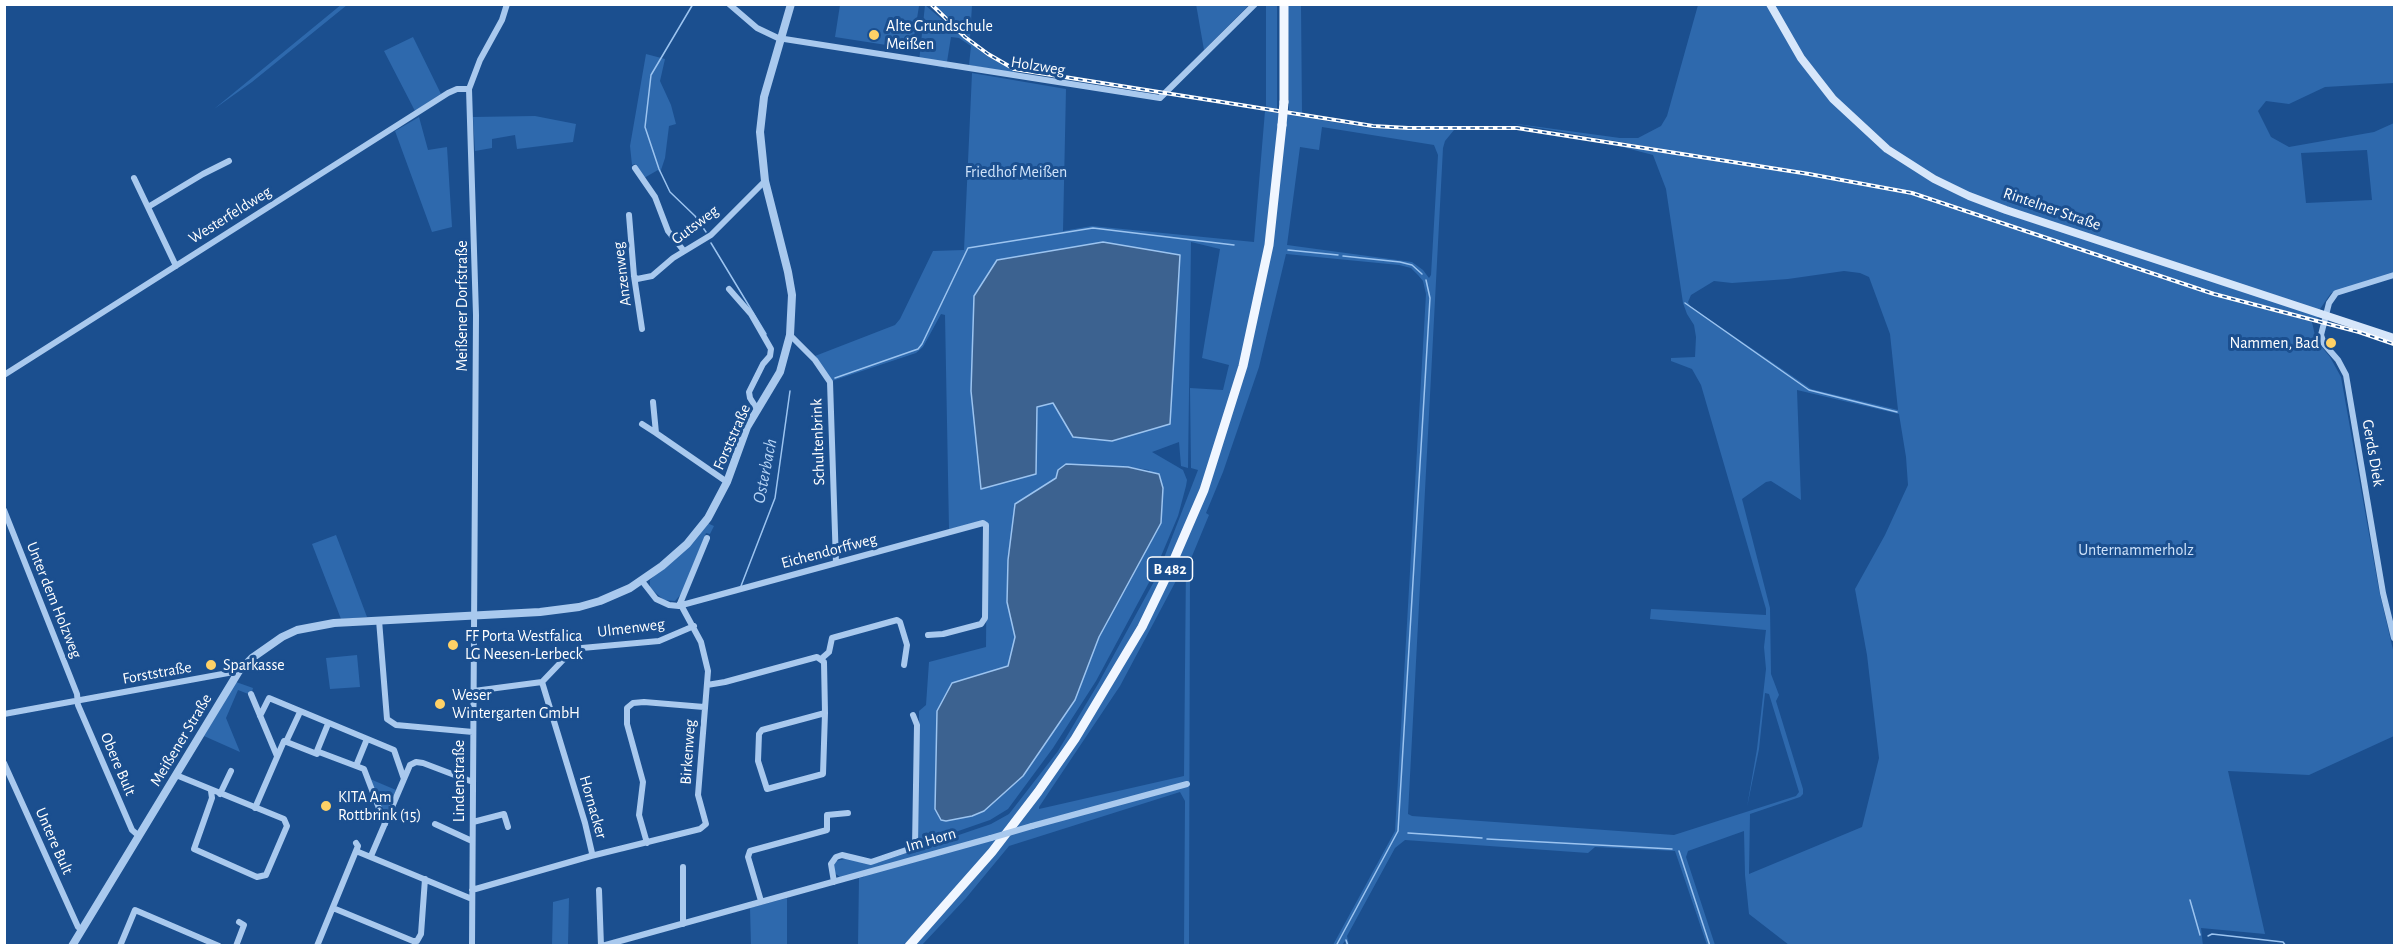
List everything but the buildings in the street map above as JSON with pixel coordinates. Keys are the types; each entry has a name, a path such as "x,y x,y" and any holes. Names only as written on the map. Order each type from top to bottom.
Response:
{"main road":[{"name":"B 482","path":"909,945 992,852 1075,739 1137,636 1169,571 1204,490 1243,366 1269,245 1284,102 1284,4"},
{"name":"Rintelner Straße","path":"1770,4 1801,58 1833,99 1887,149 1934,179 2006,210 2394,338"}],"street":[{"name":"Meißener Dorfstraße","path":"475,616 476,267 469,89 480,60 502,20 507,4"},
{"path":"729,4 757,28 781,39"},
{"name":"Forststraße","path":"368,621 540,612 579,607 609,598 642,581 687,544 708,518 727,482 747,427 780,372 790,335 792,296 765,181 760,145 761,114 791,4"},
{"name":"Holzweg","path":"781,39 1160,98 1255,4"},
{"name":"Westerfeldweg","path":"6,373 448,93 457,89 469,89"},
{"path":"148,207 229,161"},
{"path":"635,168 655,197 668,231 684,251"},
{"path":"134,178 176,266"},
{"name":"Gutsweg","path":"634,276 637,279 652,276 684,251 711,235 765,181"},
{"name":"Anzenweg","path":"629,215 634,276 642,329"},
{"path":"2326,315 2329,303 2336,293 2394,275"},
{"path":"729,289 751,314 771,349 770,356 763,364 749,392 757,409"},
{"name":"Gerds Diek","path":"2326,315 2320,335 2346,375 2394,638"},
{"name":"Schultenbrink","path":"790,335 815,360 830,382 836,563"},
{"path":"653,402 656,433"},
{"path":"642,424 727,482"},
{"name":"Unter dem Holzweg","path":"4,510 79,701"},
{"name":"Eichendorffweg","path":"681,605 983,523 986,525 985,618 981,624 943,634 928,635"},
{"path":"642,581 656,599 669,604 681,605 707,538"},
{"name":"Birkenweg","path":"591,856 700,829 706,824 698,795 707,685 706,658 694,627 681,605"},
{"name":"Lindenstraße","path":"472,945 475,616"},
{"path":"379,620 387,719 396,725 473,732"},
{"path":"821,659 829,652 832,638 897,620 900,622 907,645 904,665"},
{"name":"Meißener Straße","path":"74,945 239,671 269,646 297,630 334,623 368,621"},
{"name":"Ulmenweg","path":"542,682 563,660 582,648 659,641 694,627"},
{"path":"707,685 817,657 824,662 825,713 824,774 767,789 758,760 759,734 762,730 825,713"},
{"name":"Forststraße","path":"79,701 239,671"},
{"path":"474,691 542,682"},
{"name":"Hornacker","path":"472,890 591,856 585,823 542,682"},
{"path":"251,694 277,756"},
{"path":"260,716 269,698 394,750 405,779"},
{"path":"4,714 79,701"},
{"name":"Obere Bult","path":"79,701 78,705 132,830 139,836"},
{"path":"647,843 639,815 643,782 627,724 627,708 633,703 644,702 704,707"},
{"path":"255,808 284,741 286,742 300,712"},
{"path":"834,882 831,864 836,857 842,855 871,862 915,847 917,725 913,715"},
{"path":"317,753 328,724"},
{"path":"356,766 367,739"},
{"path":"286,742 364,769 385,824"},
{"path":"371,856 410,765 416,762 423,763 473,782"},
{"name":"Untere Bult","path":"4,763 78,927 82,929"},
{"path":"220,794 231,771"},
{"path":"176,775 284,819 287,826 268,872 257,877 194,849 212,798 211,791"},
{"name":"Im Horn","path":"602,945 1187,784"},
{"path":"761,901 748,856 750,851 827,830 827,815 848,813"},
{"path":"473,822 504,814 508,827"},
{"path":"435,824 472,841"},
{"path":"317,945 356,847 371,856 472,899"},
{"path":"683,867 683,924"},
{"path":"333,908 417,941 421,934 425,879"},
{"path":"599,890 602,945"},
{"path":"120,945 135,910 219,945"},
{"path":"236,945 244,925 239,922"}],"green space":[{"path":"342,4 347,5 252,82 214,109"},
{"path":"910,4 919,6 912,49 835,37 840,5"},
{"path":"1196,4 1249,4 1249,5 1204,50"},
{"path":"925,5 987,56 1014,70 1014,73 969,65 971,46 959,38 951,37 946,68 919,62"},
{"path":"935,5 972,5 970,38"},
{"path":"1266,5 1277,5 1277,109 1266,107"},
{"path":"1288,5 1301,5 1302,113 1289,110"},
{"name":"Unternammerholz","path":"1698,5 2394,5 2394,83 2325,87 2289,104 2266,101 2258,111 2271,137 2289,147 2374,132 2394,123 2394,273 2331,293 2320,309 2318,320 2227,295 2225,298 2312,322 2316,340 2330,357 2341,377 2379,590 2394,654 2394,736 2309,775 2228,771 2265,934 2201,928 2203,946 1789,945 1749,914 1744,831 1688,851 1686,857 1715,945 1707,945 1675,851 1595,847 1588,853 1405,840 1395,848 1347,936 1349,945 1346,945 1345,941 1342,945 1333,945 1395,831 1426,294 1423,281 1411,268 1286,254 1259,367 1223,472 1206,513 1209,515 1190,561 1189,945 1184,945 1185,801 1180,792 1009,846 966,898 922,945 858,945 859,878 864,877 865,872 840,877 833,872 832,868 836,861 850,858 864,863 877,863 991,824 1009,814 1058,751 1098,684 1157,576 1198,470 1191,468 1190,388 1223,390 1229,365 1202,358 1220,249 1191,242 1188,468 1181,466 1179,442 1152,452 1183,470 1187,480 1178,516 1153,575 1096,681 1053,748 1008,809 990,820 918,845 919,711 926,705 929,662 986,647 987,522 949,529 945,315 941,314 923,347 916,353 832,381 815,356 895,325 933,251 964,250 972,73 1066,89 1063,231 1092,226 1254,242 1265,111 1376,129 1454,130 1445,141 1443,148 1408,814 1674,835 1796,796 1799,792 1769,694 1765,693 1759,749 1747,807 1757,749 1766,669 1764,647 1766,630 1650,619 1651,609 1766,615 1701,385 1692,369 1671,361 1671,358 1695,357 1696,337 1694,325 1683,303 1666,189 1653,155 1611,144 1661,152 1662,149 1510,123 1620,138 1638,138 1661,126 1667,116","holes":["1322,127 1434,145 1438,155 1429,278 1412,262 1287,245 1300,147 1319,150","2367,150 2372,200 2306,203 2301,153","1180,255 1112,441 1073,437 1053,402 1036,407","1844,271 1869,277 1890,334 1898,410 1811,389 1690,306 1688,302 1691,295 1714,281 1732,283 1788,279","1797,390 1899,414 1908,485 1885,535 1855,589 1867,655 1879,758 1862,827 1749,874 1750,814 1803,794 1776,701 1779,695 1771,674 1770,608 1742,499 1771,481 1801,500","1066,464 1149,470 1099,637 1075,700 1023,776 984,811 972,816 952,683 1008,666 1015,637 1007,602 1008,560 1015,504 1056,478","1186,562 1184,776 1039,809 1120,686"]},
{"path":"413,37 441,94 415,111 384,51"},
{"path":"646,54 665,59 660,81 671,105 676,124 669,126 665,158 660,173 658,170 644,178 635,164 632,165 630,146"},
{"path":"535,116 576,124 573,142 517,149 515,135 492,139 492,148 475,151 473,117"},
{"path":"419,117 428,150 447,147 452,227 432,232 395,131"},
{"path":"707,523 714,526 710,534 706,533 682,593 675,601 664,600 650,588 650,580"},
{"path":"336,535 367,617 341,619 312,544"},
{"path":"357,655 360,687 330,689 326,658"},
{"path":"236,682 253,688 251,695 238,690 226,718 240,752 204,736"},
{"path":"370,779 396,790 385,818"},
{"path":"569,898 568,945 552,945 553,902"},
{"path":"787,898 787,945 751,945 750,908"}],"shaded area":[{"path":"1103,242 1180,255 1170,424 1112,441 1073,437 1053,403 1037,407 1036,474 981,489 971,391 974,296 997,260"},
{"path":"1066,464 1128,467 1159,474 1163,488 1161,523 1099,637 1075,700 1023,776 984,811 972,816 941,820 935,809 937,711 952,683 1008,666 1015,637 1007,602 1008,560 1015,504 1056,478 1058,470"}],"waterway":[{"name":"Osterbach","path":"693,4 651,75 645,127 659,169 670,192 695,216 706,232"},
{"path":"835,378 918,349 968,248 1093,228 1234,245"},
{"name":"Osterbach","path":"711,243 766,334"},
{"path":"1288,250 1338,255"},
{"path":"1343,256 1400,262 1412,265 1422,274"},
{"path":"1336,946 1398,831 1430,298 1426,280"},
{"path":"1685,303 1809,390 1897,412"},
{"name":"Osterbach","path":"741,586 775,498 790,391"},
{"path":"1408,833 1482,838"},
{"path":"1487,839 1672,849"},
{"path":"1679,851 1710,946"},
{"path":"2190,900 2200,935"},
{"path":"2208,936 2212,934 2283,942 2286,946"},
{"path":"1346,940 1348,946"}],"railway":[{"path":"931,4 965,37 1014,69 1373,126 1517,128 1809,174 1912,193 2214,294 2359,332 2394,344"}],"place":[{"name":"Alte Grundschule Meißen","path":"874,35"},
{"name":"Nammen, Bad","path":"2331,343"},
{"name":"FF Porta Westfalica LG Neesen-Lerbeck","path":"453,645"},
{"name":"Sparkasse","path":"211,665"},
{"name":"Weser Wintergarten GmbH","path":"440,704"},
{"name":"KITA Am Rottbrink (15)","path":"326,806"}],"park label":[{"name":"Friedhof Meißen","path":"1016,172"}]}
